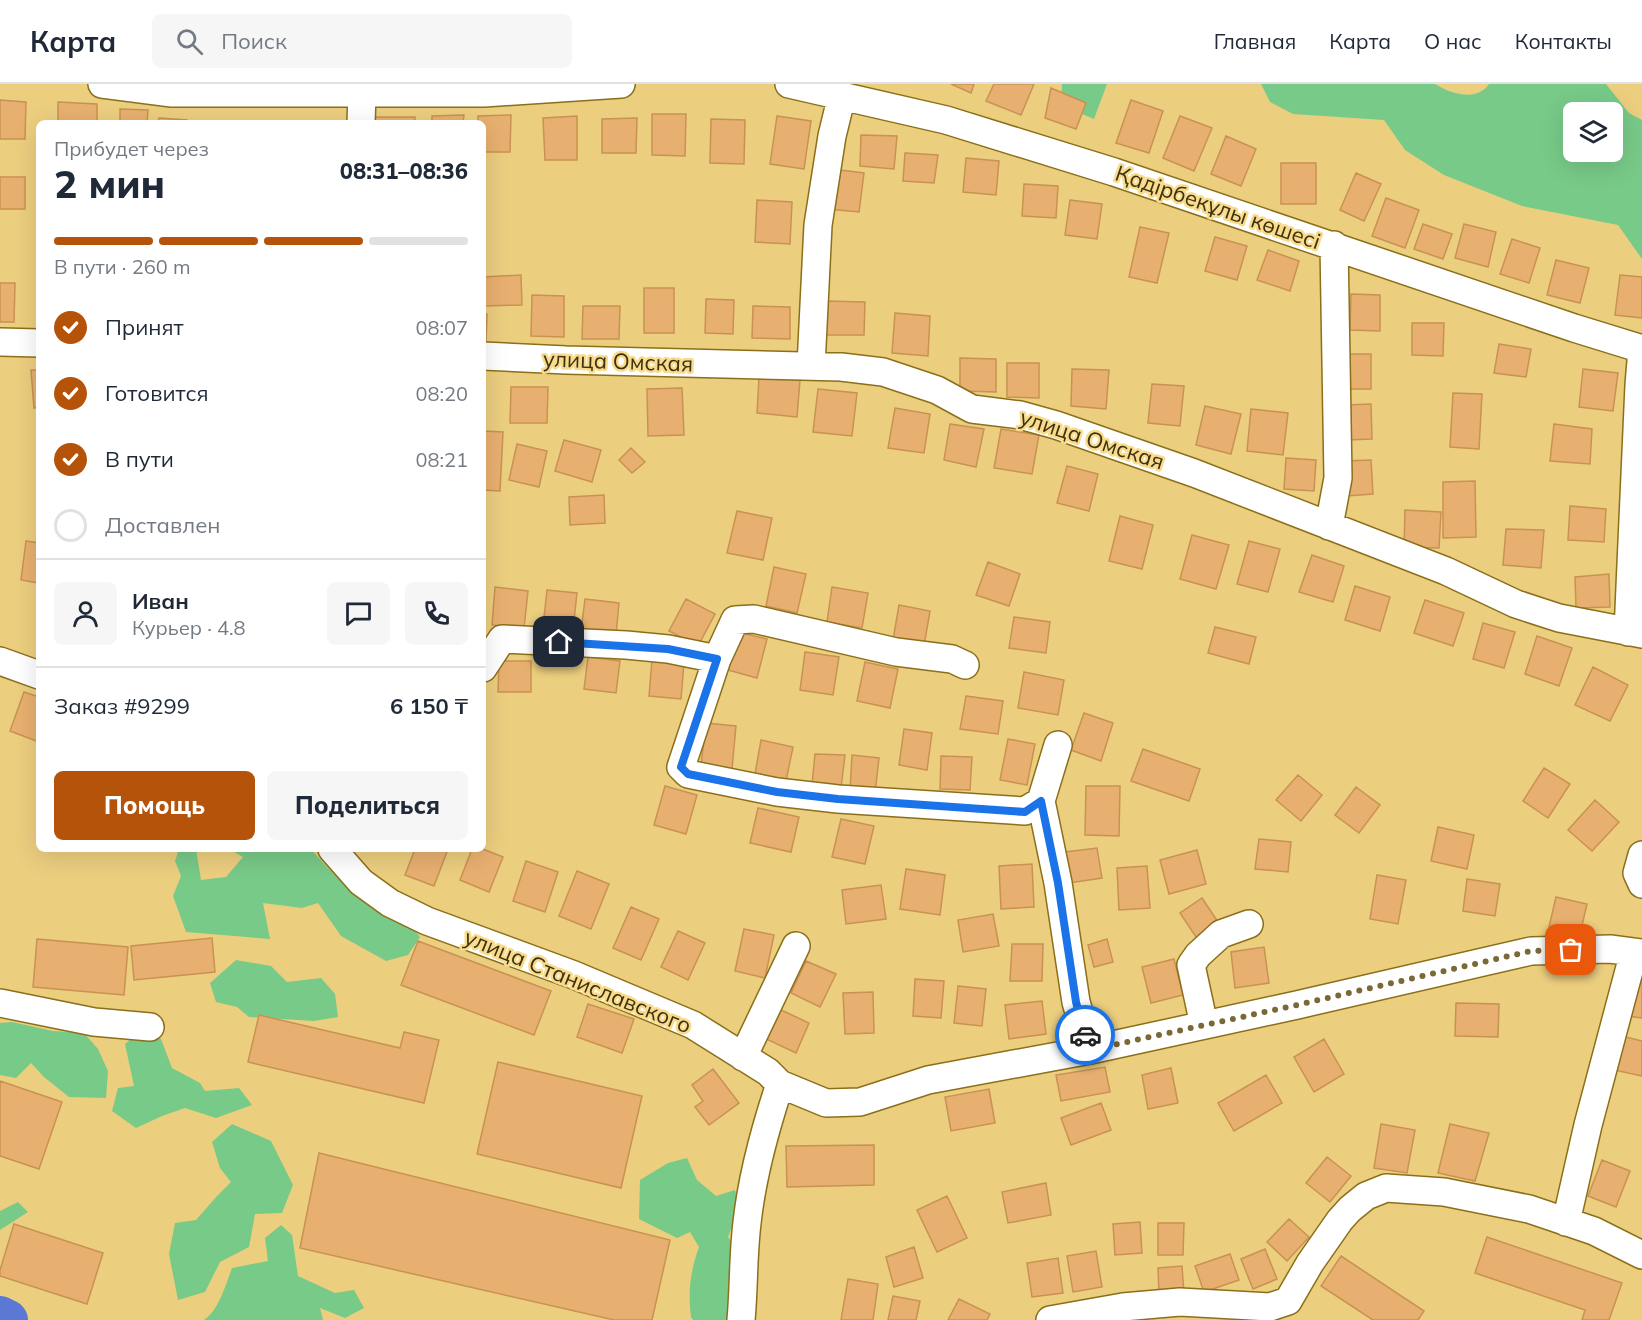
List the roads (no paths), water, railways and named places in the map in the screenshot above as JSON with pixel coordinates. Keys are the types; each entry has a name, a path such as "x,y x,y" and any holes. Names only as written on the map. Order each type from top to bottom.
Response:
{"street":[{"path":"102,84 172,93 243,88 362,93 484,93 506,88 621,84"},
{"name":"Қадірбекұлы көшесі","path":"789,84 946,120 1114,172 1642,349"},
{"path":"361,120 362,93"},
{"path":"811,366 818,225 832,136 842,95"},
{"path":"1329,526 1338,478 1334,245"},
{"path":"0,342 36,343"},
{"path":"1635,633 1639,385 1642,349"},
{"name":"улица Омская","path":"486,356 841,367 884,372 937,390 972,409 1020,415 1056,425 1194,473 1446,571 1516,604 1559,618 1635,633"},
{"path":"965,665 952,659 896,652 754,619 735,620 717,659 681,767 688,774 777,792 838,799 1025,812 1041,801"},
{"path":"486,663 502,639 636,646 668,649 717,659"},
{"path":"0,661 36,674"},
{"path":"1058,746 1041,801 1058,883 1076,1002 1090,1050"},
{"name":"улица Станиславского","path":"335,852 361,882 390,903 427,921 574,975 693,1025 768,1072 780,1084 826,1102 860,1102 928,1080 1090,1050 1531,951 1610,949 1638,953"},
{"path":"1642,855 1637,873 1642,884"},
{"path":"1204,1025 1191,965 1198,955 1221,934 1249,924"},
{"path":"743,1058 796,946"},
{"path":"1566,1222 1588,1125 1638,953"},
{"path":"0,1003 94,1022 150,1028"},
{"path":"741,1320 744,1293 744,1251 751,1194 780,1084"},
{"path":"1050,1320 1123,1307 1179,1302 1270,1307 1288,1301 1310,1263 1340,1220 1366,1196 1386,1188 1444,1192 1529,1209 1594,1231 1642,1255"},
{"path":"1270,1307 1294,1320"}],"waterway":[{"path":"0,1316 8,1320"}]}
